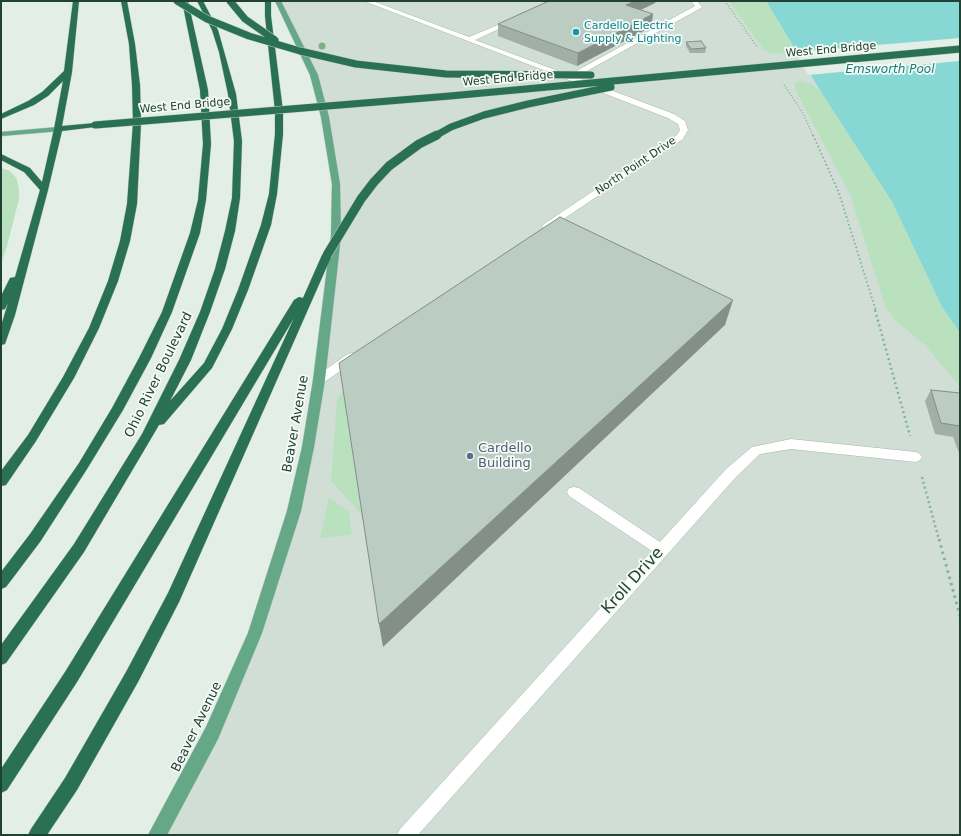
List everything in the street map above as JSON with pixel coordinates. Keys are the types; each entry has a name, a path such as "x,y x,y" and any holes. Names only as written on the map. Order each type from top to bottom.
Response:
{"highway":[{"path":"1,341 27,254 58,129 68,72 76,1"},
{"path":"1,481 32,438 68,378 94,328 113,280 125,241 132,204 137,123 134,58 124,1"},
{"path":"177,1 189,9 227,28 272,44 384,68 446,74 504,76 671,75"},
{"path":"1,583 35,538 70,486 117,410 145,358 164,318 183,270 195,233 202,200 207,144 204,90 185,1"},
{"name":"Ohio River Boulevard","path":"1,658 79,548 147,436 185,360 205,312 220,269 230,231 236,198 238,141 232,94 222,52 215,30 200,1"},
{"path":"230,1 237,11 255,28 280,43 300,51"},
{"path":"147,436 208,365 230,322 256,256 266,225 273,194 279,134 279,111 268,16 268,1"},
{"name":"West End Bridge","path":"58,129 288,108 450,96 960,49"},
{"path":"1,117 32,103 45,94 68,72"},
{"path":"1,784 71,677 360,199 374,182 404,154 434,135 468,121 506,110 671,75"},
{"path":"1,157 27,170 44,190"},
{"path":"1,307 27,254"},
{"path":"37,835 71,784 132,677 174,597 327,255"}],"main road":[{"name":"Beaver Avenue","path":"157,835 212,734 255,633 294,511 308,447 319,380 336,236 336,184 325,117 316,81 303,50 278,1"},
{"path":"1,134 58,129"}],"street":[{"name":"North Point Drive","path":"367,1 671,116 682,123 684,130 680,137 541,230"},
{"path":"569,78 699,7 694,1"},
{"path":"469,40 519,17"},
{"path":"319,380 357,354"},
{"name":"Kroll Drive","path":"406,835 731,472 756,450 791,444 916,457"},
{"path":"574,492 661,550"}],"path":[{"path":"724,1 759,49"},
{"path":"781,79 803,113 839,193 871,294"}],"shaded area":[{"path":"278,1 766,1 821,92 870,168 942,307 960,333 960,835 157,835 212,733 294,511 319,380 336,184 320,94"}],"green space":[{"path":"729,1 766,1 795,49 794,51 777,54 764,50"},
{"path":"799,81 811,84 821,92 892,202 942,307 960,333 960,387 925,345 896,321 885,306 850,194 796,91 794,84"},
{"path":"1,168 10,171 17,179 19,199 1,264"},
{"path":"344,391 364,521 355,507 331,481 337,400 340,394"},
{"path":"329,497 349,512 352,535 320,538"}],"water":[{"name":"Emsworth Pool","path":"766,1 960,1 960,333 942,307 892,202 821,92"}],"pier":[{"path":"960,38 960,61 808,75 795,52"}],"building":[{"name":"Cardello Electric Supply & Lighting","path":"549,1 635,1 626,5 653,14 578,53 498,24"},
{"path":"701,41 706,48 691,49 686,42"},
{"name":"Cardello Building","path":"560,217 733,300 379,624 339,363"},
{"path":"931,390 960,393 960,426 941,423"}],"place":[{"name":"Cardello Electric Supply & Lighting","path":"576,32"},
{"name":"Cardello Building","path":"470,456"}]}
